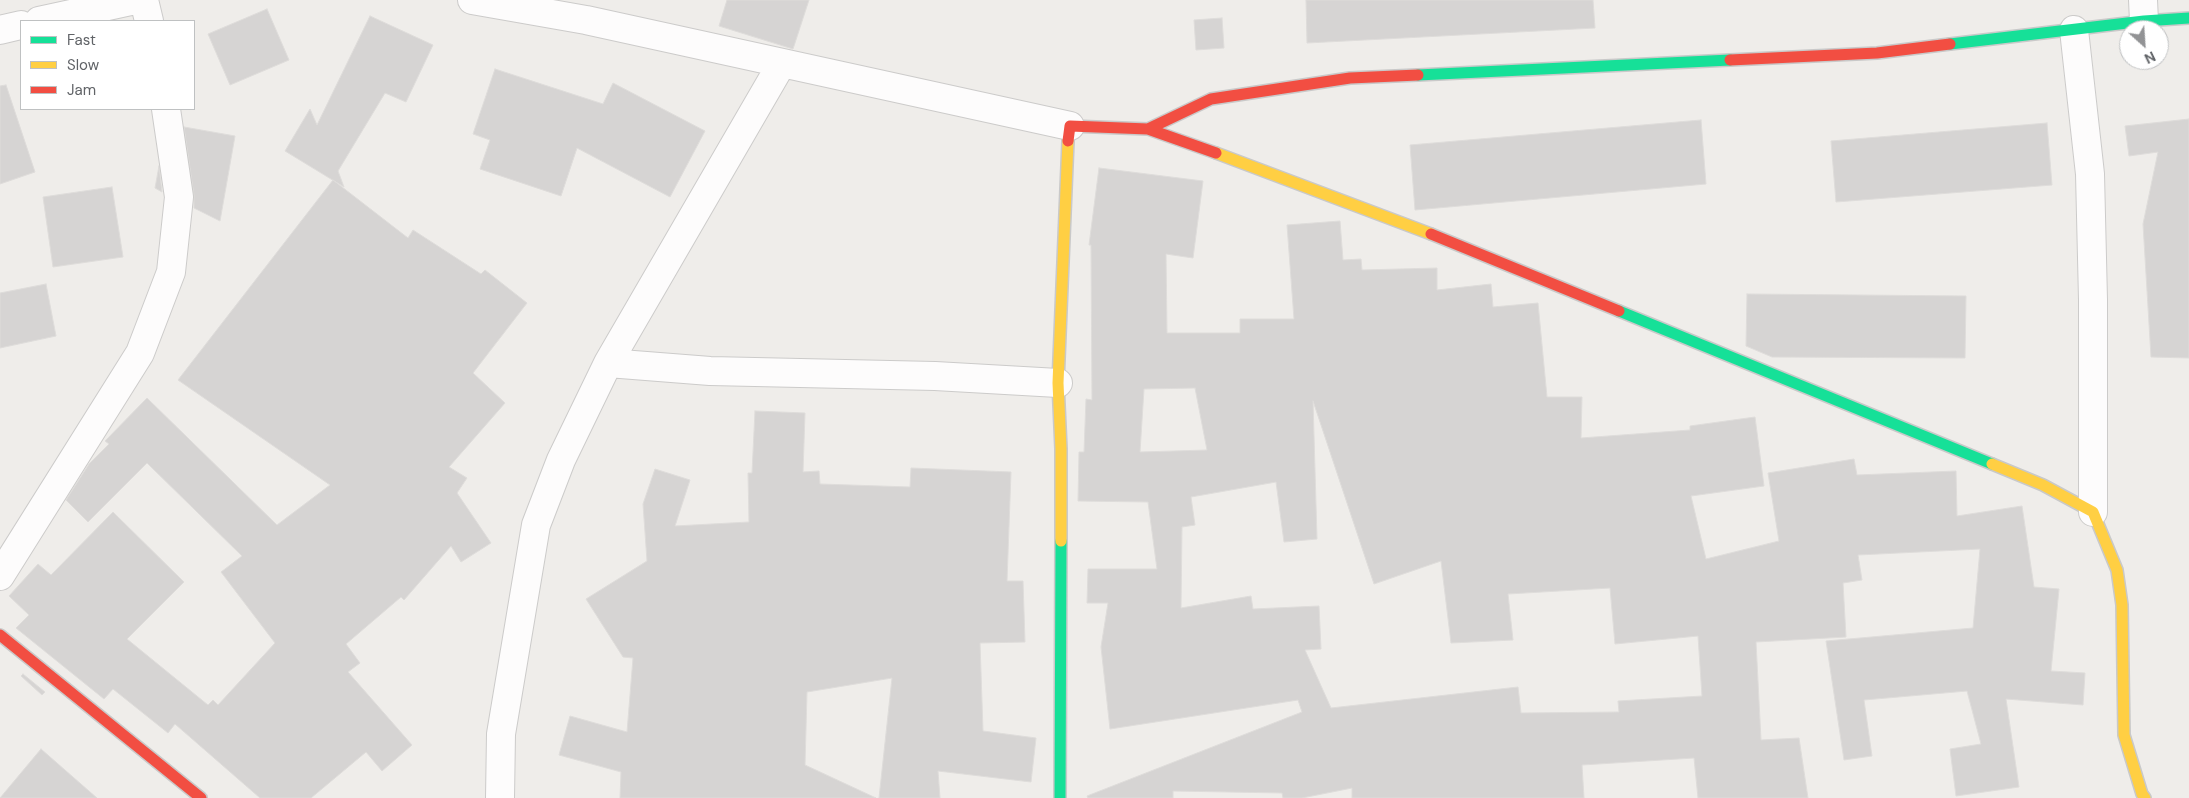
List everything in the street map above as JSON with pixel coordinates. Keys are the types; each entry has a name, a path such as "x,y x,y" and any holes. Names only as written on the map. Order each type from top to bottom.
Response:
{"street":[{"path":"44,20 135,0"},
{"path":"144,0 149,20"},
{"path":"472,0 586,20 1070,126 1148,129 1419,229 2043,484 2092,512"},
{"path":"1148,129 1211,99 1350,78 1877,53 2074,30 2144,10 2189,18"},
{"path":"0,30 20,25"},
{"path":"2074,30 2090,174 2093,300 2092,512 2117,570 2122,605 2124,735 2142,794 2145,798"},
{"path":"500,798 501,734 536,525 560,460 608,363 782,63"},
{"path":"0,576 140,353 171,272 179,197 166,110"},
{"path":"1060,798 1061,449 1058,383 1066,156 1070,126"},
{"path":"608,363 710,371 935,376 1058,383"},
{"path":"0,635 202,798"}],"building":[{"path":"727,0 809,0 793,49 719,26"},
{"path":"1306,0 1593,0 1595,28 1307,43"},
{"path":"267,9 289,60 230,85 208,34"},
{"path":"370,16 433,45 406,102 385,93 338,171 344,187 285,151 310,109 317,125"},
{"path":"1222,18 1224,48 1196,50 1194,20"},
{"path":"495,69 603,104 613,83 705,131 670,197 577,148 561,196 480,169 490,140 473,134"},
{"path":"6,85 35,172 0,184 0,86"},
{"path":"2189,119 2189,358 2151,357 2143,224 2158,152 2129,156 2125,126"},
{"path":"1701,120 1706,184 1415,210 1410,145"},
{"path":"2047,123 2052,185 1836,202 1831,141"},
{"path":"184,127 235,136 220,221 194,208 194,195"},
{"path":"159,166 162,192 155,188"},
{"path":"1099,168 1203,181 1193,258 1166,254 1167,333 1240,333 1240,319 1294,319 1287,225 1340,221 1343,260 1361,259 1362,270 1437,268 1437,290 1491,284 1493,307 1538,303 1547,397 1582,397 1581,438 1690,430 1690,426 1755,417 1764,486 1691,496 1706,559 1779,541 1768,473 1854,459 1857,475 1956,471 1957,516 2022,506 2034,587 2059,589 2051,671 2085,673 2083,705 2006,699 2019,787 1956,796 1950,749 1981,744 1967,691 1864,700 1872,756 1844,760 1826,641 1973,628 1980,549 1858,555 1862,580 1843,583 1846,637 1756,642 1761,740 1799,738 1808,798 1698,798 1694,758 1582,765 1584,798 1352,798 1352,788 1302,798 1283,798 1282,793 1173,791 1173,798 1088,798 1087,796 1302,712 1298,700 1110,729 1101,647 1108,603 1087,603 1088,569 1157,569 1148,502 1078,501 1079,452 1084,452 1086,399 1092,400 1091,245 1089,245","holes":["1195,388 1207,450 1140,452 1144,389","1313,401 1374,584 1441,561 1451,643 1513,640 1508,594 1610,588 1615,644 1698,636 1702,696 1618,701 1619,712 1521,713 1518,687 1331,708 1305,650 1321,649 1319,606 1253,609 1251,596 1181,608 1182,527 1195,525 1191,497 1276,482 1284,542 1317,539"]},
{"path":"333,180 408,238 413,230 481,274 485,270 527,303 473,373 505,403 449,467 467,478 457,493 491,543 461,562 451,546 404,600 401,597 346,644 360,663 348,672 412,745 382,771 366,752 311,798 260,798 175,724 168,733 113,689 104,699 16,628 29,615 9,596 38,564 51,575 113,512 184,582 127,639 208,705 213,700 218,705 275,643 221,572 242,556 147,463 88,522 66,500 89,464 109,444 105,441 147,398 277,525 330,485 178,380"},
{"path":"112,187 123,257 53,267 43,197"},
{"path":"46,284 56,336 0,348 0,293"},
{"path":"1747,294 1966,296 1965,358 1772,357 1746,346"},
{"path":"755,411 805,413 803,472 819,471 820,484 910,487 911,468 1011,472 1007,581 1023,581 1025,642 980,643 983,731 1036,738 1031,782 938,771 940,798 879,798 892,678 807,692 805,765 876,798 620,798 621,772 559,755 570,716 627,732 633,658 623,657 586,599 647,561 643,504 655,469 690,480 675,526 749,522 748,473 752,473"},
{"path":"23,674 45,692 42,695 21,676"},
{"path":"41,749 97,798 0,798"}],"traffic: fast":[{"path":"1950,44 2144,21 2189,18"},
{"path":"1418,75 1730,60"},
{"path":"1619,311 1992,464"},
{"path":"1060,798 1061,541"}],"traffic: slow":[{"path":"1061,541 1061,449 1058,383 1068,141"},
{"path":"1216,153 1431,234"},
{"path":"1992,464 2043,485 2093,512 2117,570 2122,605 2124,735 2142,794 2145,798"}],"traffic: jam":[{"path":"1730,60 1877,53 1950,44"},
{"path":"1148,129 1211,99 1350,78 1418,75"},
{"path":"1068,141 1070,126 1148,129 1216,153"},
{"path":"1431,234 1619,311"},
{"path":"0,635 201,798"}]}
